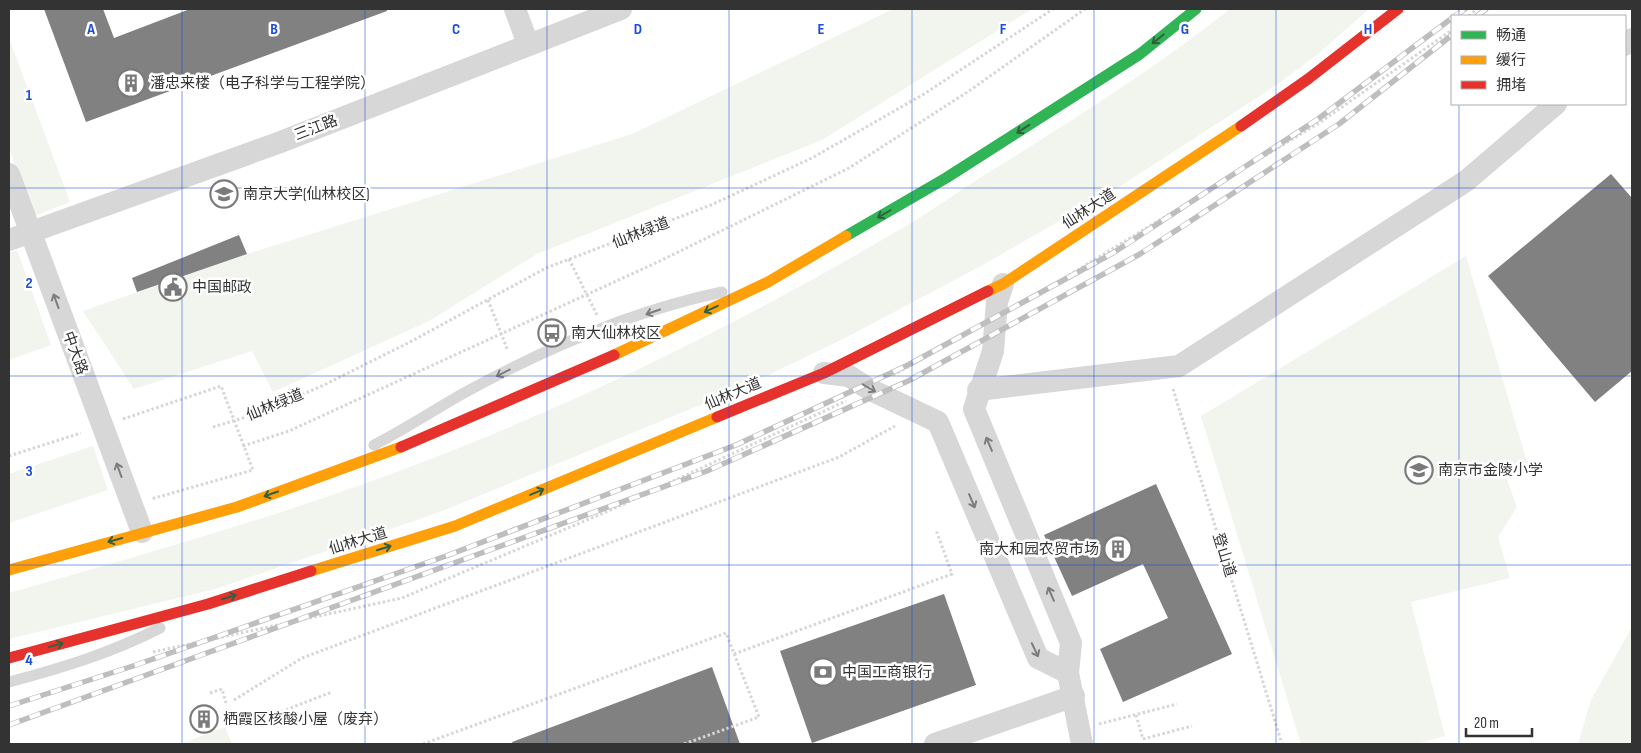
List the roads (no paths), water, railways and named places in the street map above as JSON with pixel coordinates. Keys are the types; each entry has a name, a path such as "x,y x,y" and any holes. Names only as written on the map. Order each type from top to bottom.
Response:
{"main road":[{"path":"9,570 237,506 408,445 562,379 768,282 946,178 1140,54 1196,9"},
{"name":"仙林大道","path":"9,658 208,604 455,526 824,373 1003,284 1259,114 1308,79 1398,9"}],"street":[{"path":"515,9 528,44"},
{"name":"三江路","path":"9,240 278,143 621,9"},
{"path":"978,390 1179,366 1466,180 1555,105"},
{"name":"中大路","path":"9,174 142,532"},
{"path":"1003,284 997,302 993,350 978,390 974,409 1071,642 1068,674 1081,737"},
{"path":"824,373 849,376 900,405 921,412 938,422 1038,658 1068,674"},
{"path":"935,744 1074,696"}],"lane":[{"path":"317,478 464,393 538,355 608,327 693,298 768,282"},
{"path":"9,682 68,667 124,646 208,604"}],"railway":[{"path":"1456,15 1465,9"},
{"path":"1478,15 1486,9"},
{"path":"9,706 136,665 446,556 736,445 908,365 1113,253 1318,119 1451,19"},
{"path":"9,725 707,471 908,381 1140,254 1339,124 1451,36"}],"place":[{"name":"潘忠来楼（电子科学与工程学院）","path":"131,83"},
{"name":"南京大学(仙林校区)","path":"224,194"},
{"name":"中国邮政","path":"173,287"},
{"name":"南大仙林校区","path":"552,333"},
{"name":"南京市金陵小学","path":"1419,470"},
{"name":"南大和园农贸市场","path":"1118,549"},
{"name":"中国工商银行","path":"823,672"},
{"name":"栖霞区核酸小屋（废弃）","path":"204,719"}]}
